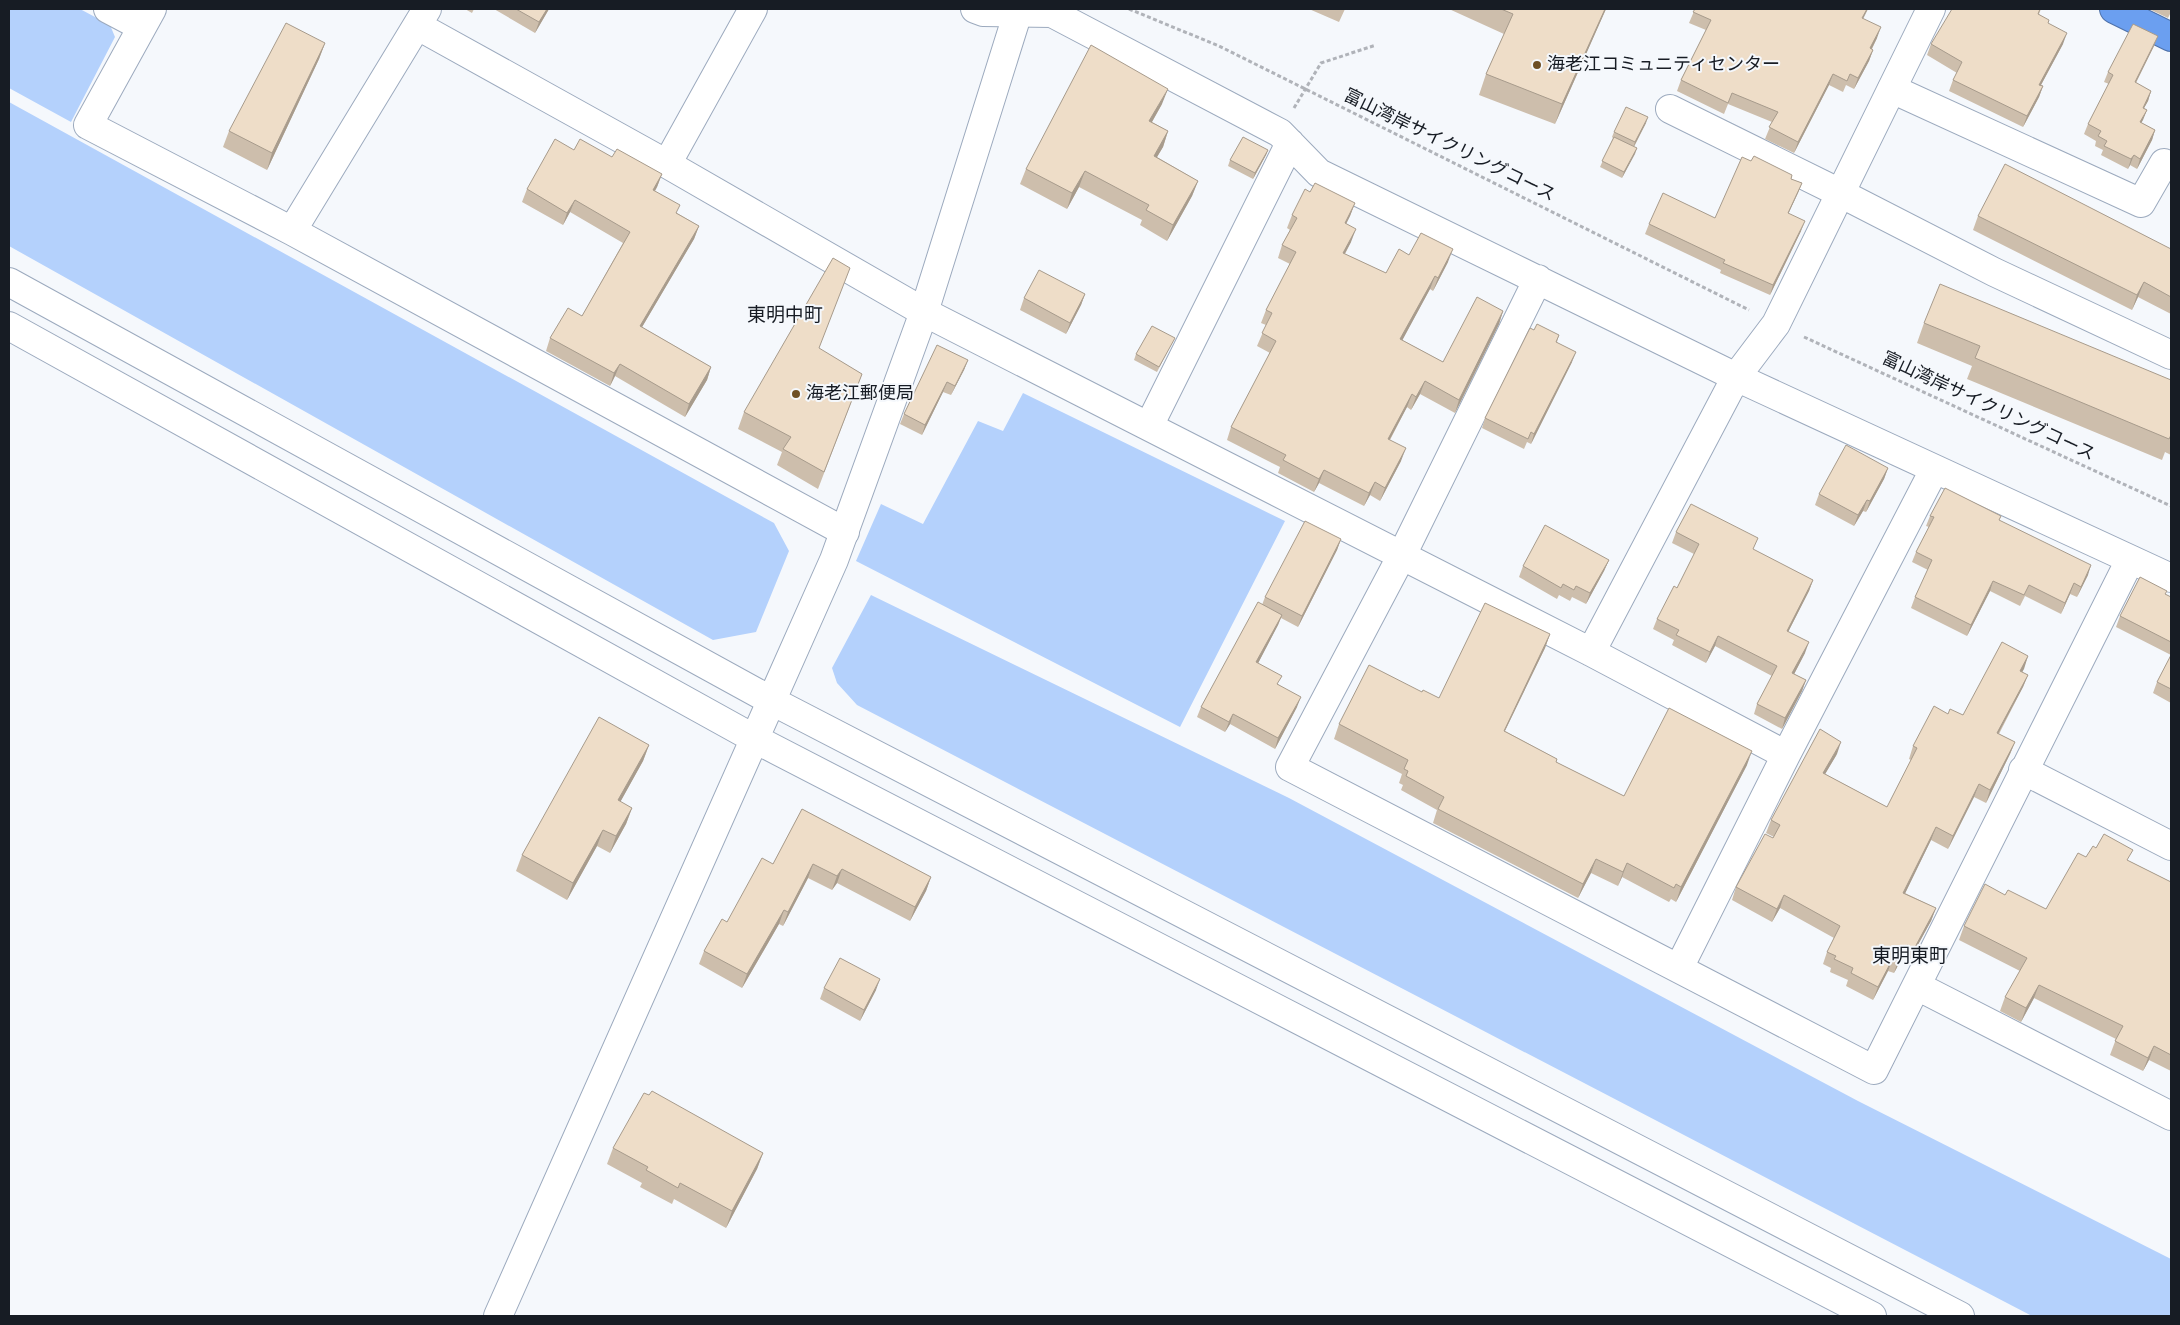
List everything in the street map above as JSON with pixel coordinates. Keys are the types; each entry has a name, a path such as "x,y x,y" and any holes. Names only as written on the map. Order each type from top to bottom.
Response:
{"highway":[{"path":"2114,9 2171,37"}],"street":[{"path":"108,9 147,18 88,125 292,231 845,532"},
{"path":"667,164 752,9"},
{"path":"975,9 983,12 1019,10 1052,13 1285,138 1319,173 1538,279 1747,363 1934,470 2171,578"},
{"path":"1591,652 1747,363 1776,324 1931,9"},
{"path":"498,1316 772,701 845,532 924,312 1019,10"},
{"path":"292,231 422,17 667,164 924,312 1591,652 1786,755"},
{"path":"1892,89 2141,203 2164,163 2171,167"},
{"path":"1670,109 1994,272 2171,355"},
{"path":"1149,426 1285,138"},
{"path":"1538,279 1402,555 1290,767 1874,1070 2130,560"},
{"path":"9,282 772,701 1960,1316"},
{"path":"9,326 755,739 1872,1316"},
{"path":"1679,968 1786,755 1934,470"},
{"path":"2023,770 2171,846"},
{"path":"1917,986 2171,1116"}],"path":[{"name":"富山湾岸サイクリングコース","path":"1129,9 1219,46 1754,313"},
{"path":"1285,138 1305,89 1321,63 1376,45"},
{"name":"富山湾岸サイクリングコース","path":"1802,336 2171,506"}],"shaded area":[{"path":"9,9 80,9 110,25 115,37 71,122 9,88"},
{"path":"9,102 774,523 789,551 756,632 713,640 9,246"},
{"path":"1023,393 1285,521 1180,727 856,561 881,504 923,524 978,421 1003,431"},
{"path":"871,595 1289,798 1858,1101 2171,1259 2171,1316 2032,1316 857,705 837,683 832,668"}],"building":[{"path":"516,9 547,9 539,22"},
{"name":"海老江コミュニティセンター","path":"1501,9 1605,9 1562,104 1486,74 1513,14"},
{"path":"1695,9 1867,9 1862,18 1881,27 1870,48 1873,50 1858,78 1850,74 1847,81 1833,74 1798,142 1769,127 1778,112 1732,93 1728,103 1681,80 1711,20 1693,12"},
{"path":"1952,9 2040,9 2038,14 2049,20 2048,23 2067,33 2039,85 2043,86 2027,116 1953,80 1962,62 1931,44"},
{"path":"286,23 325,43 272,153 229,131"},
{"path":"2133,24 2158,36 2135,82 2151,91 2143,108 2147,110 2140,122 2155,130 2140,159 2134,155 2131,159 2104,146 2107,141 2098,136 2101,131 2088,124 2113,75 2108,72"},
{"path":"1091,45 1168,89 1149,121 1168,131 1154,156 1198,181 1173,225 1146,210 1149,205 1085,171 1072,193 1026,169"},
{"path":"1626,107 1648,117 1635,142 1614,132"},
{"path":"1243,137 1268,150 1255,173 1230,160"},
{"path":"1614,137 1637,148 1624,172 1602,161"},
{"path":"555,139 574,150 580,139 612,157 617,149 662,174 653,190 680,205 676,213 699,226 640,326 711,367 689,404 620,364 614,373 550,338 568,308 582,316 630,232 575,200 567,213 527,189"},
{"path":"1754,156 1792,175 1791,179 1802,183 1788,213 1805,221 1773,285 1723,263 1725,260 1649,224 1663,193 1715,218 1742,157 1751,161"},
{"path":"2005,164 2171,249 2171,297 2144,282 2137,295 1978,216"},
{"path":"1315,183 1355,203 1345,223 1356,229 1343,253 1386,273 1399,249 1409,255 1421,233 1453,249 1438,278 1435,276 1400,339 1443,362 1477,297 1503,311 1459,400 1425,381 1416,397 1412,394 1388,439 1406,448 1385,488 1375,482 1369,493 1324,470 1319,479 1283,460 1286,455 1231,427 1276,341 1262,333 1272,313 1266,310 1296,252 1282,245 1297,218 1292,215 1305,189 1310,192"},
{"path":"833,258 850,268 819,348 862,374 824,472 783,449 791,437 744,412"},
{"path":"1039,270 1085,294 1070,323 1024,298"},
{"path":"1940,284 2171,380 2171,435 2169,439 1975,358 1980,346 1924,323"},
{"path":"1537,324 1559,335 1556,342 1576,352 1534,434 1531,432 1528,439 1485,418 1530,328 1534,330"},
{"path":"1152,326 1175,338 1159,367 1136,354"},
{"path":"937,345 968,360 955,386 947,382 925,425 904,414"},
{"path":"1846,445 1888,468 1870,501 1867,500 1858,515 1819,494"},
{"path":"1945,488 2001,516 1999,520 2091,565 2081,587 2074,583 2065,603 2029,585 2024,595 1993,581 1971,625 1915,597 1932,560 1916,552 1934,517 1930,516"},
{"path":"1691,504 1758,538 1753,549 1813,580 1787,631 1809,642 1792,673 1806,680 1785,718 1757,704 1777,666 1718,636 1710,652 1676,635 1679,630 1657,619 1674,586 1677,588 1699,544 1676,532"},
{"path":"1305,521 1341,539 1302,616 1265,597"},
{"path":"1545,525 1609,560 1590,593 1576,586 1574,590 1563,584 1561,588 1523,566"},
{"path":"2140,577 2167,591 2165,594 2171,597 2171,642 2120,616"},
{"path":"1258,602 1282,615 1256,662 1282,676 1277,684 1301,697 1278,738 1233,714 1229,722 1201,707"},
{"path":"1485,603 1550,634 1504,731 1557,759 1556,762 1624,796 1669,708 1752,751 1681,887 1676,884 1674,888 1627,863 1623,872 1596,859 1583,884 1438,809 1444,797 1406,776 1408,771 1404,769 1408,760 1339,724 1369,665 1422,692 1423,690 1439,698"},
{"path":"2002,642 2028,656 2020,671 2028,675 1997,733 2015,742 1990,790 1979,784 1953,836 1936,827 1903,893 1936,908 1914,949 1907,945 1898,961 1893,958 1878,987 1851,973 1853,968 1834,959 1836,956 1827,952 1840,926 1784,895 1777,909 1736,887 1765,834 1773,838 1780,825 1771,820 1820,729 1841,742 1823,773 1887,807 1917,748 1913,746 1934,706 1948,714 1950,709 1963,715"},
{"path":"2171,655 2171,689 2157,682"},
{"path":"599,717 649,745 618,800 632,808 616,836 603,830 573,883 522,855"},
{"path":"802,809 931,877 915,907 842,869 837,876 813,864 788,912 784,910 747,974 704,951 722,919 727,922 762,858 773,864"},
{"path":"2104,834 2133,850 2127,860 2171,882 2171,1055 2154,1046 2148,1058 2115,1041 2123,1026 2039,985 2026,1008 2005,997 2027,958 1964,926 1985,884 2005,895 2008,890 2046,909 2078,853 2086,857 2093,846 2096,848"},
{"path":"840,958 880,979 864,1010 824,988"},
{"path":"652,1091 763,1153 732,1211 680,1183 678,1188 646,1170 648,1167 613,1148 644,1093 649,1095"}],"place":[{"name":"海老江コミュニティセンター","path":"1537,65"},
{"name":"海老江郵便局","path":"796,394"}],"district":[{"name":"東明中町","path":"785,316"},
{"name":"東明東町","path":"1910,957"}]}
